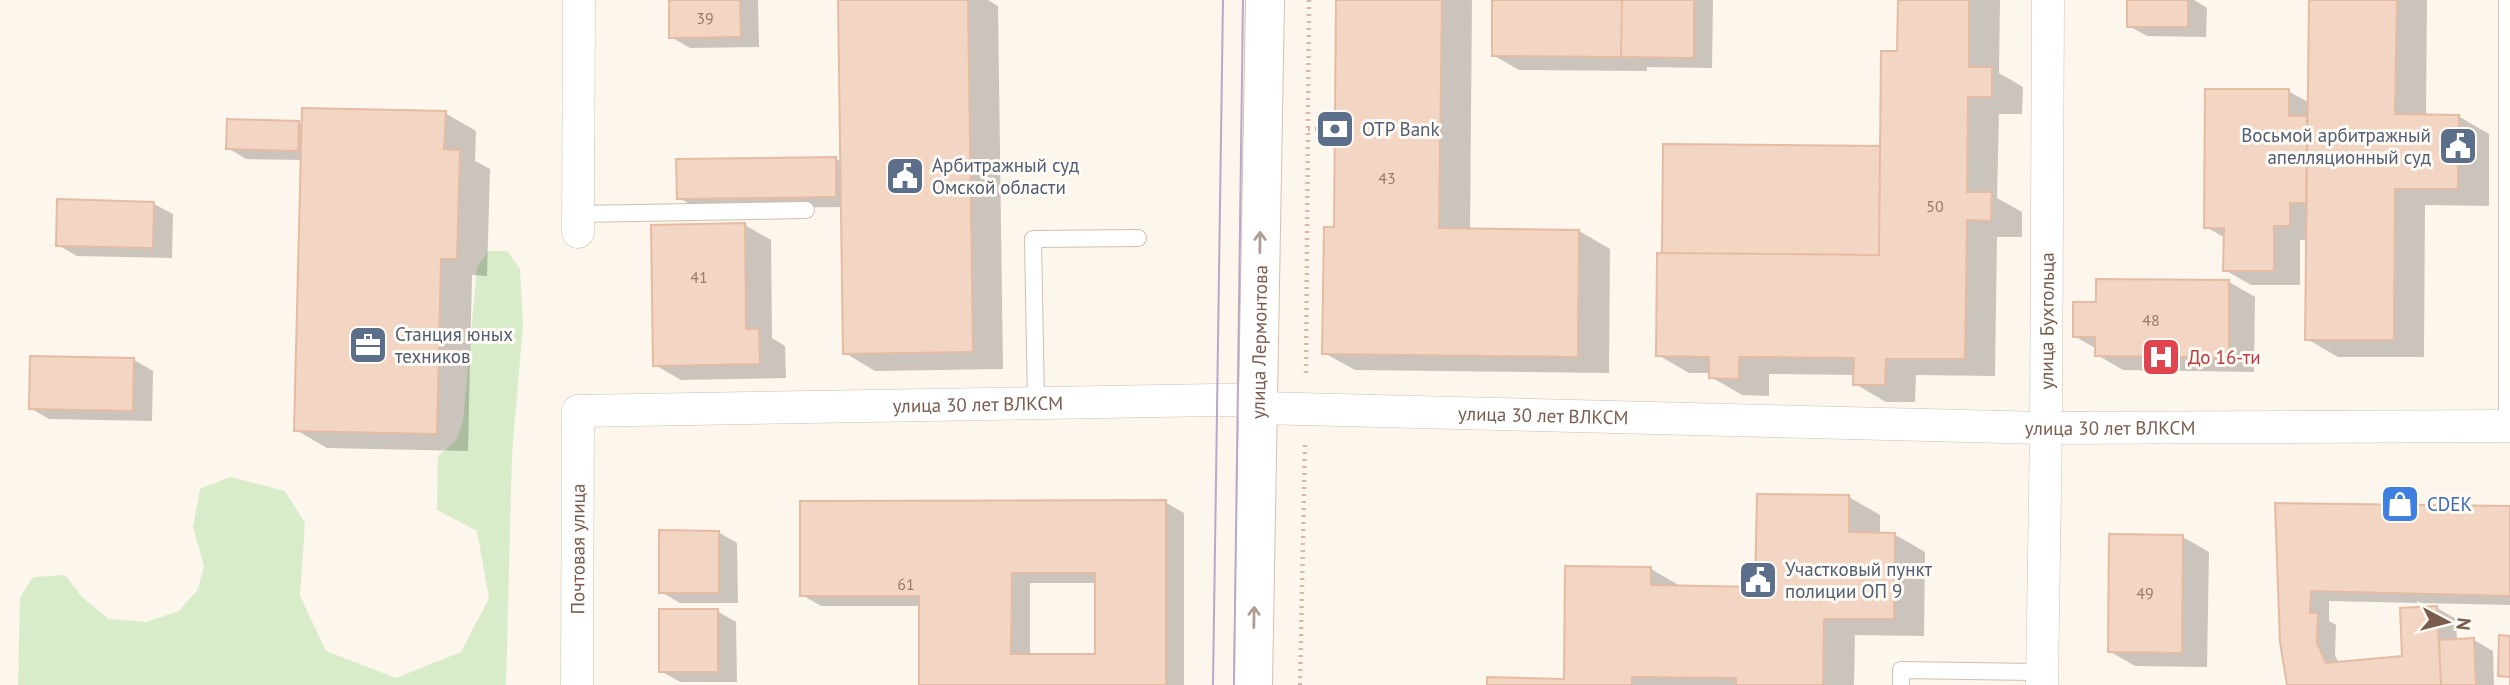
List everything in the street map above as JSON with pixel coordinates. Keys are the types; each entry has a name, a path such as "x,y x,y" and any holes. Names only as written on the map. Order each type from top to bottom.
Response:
{"main road":[{"name":"улица Лермонтова","path":"1253,685 1265,0"}],"street":[{"path":"579,0 579,223"},
{"name":"улица Бухгольца","path":"2042,679 2048,0"},
{"name":"улица 30 лет ВЛКСМ","path":"578,411 1237,400 1257,408 2046,428 2508,426"},
{"name":"Почтовая улица","path":"577,685 578,411"}],"lane":[{"path":"2507,0 2508,426"},
{"path":"579,223 806,210"},
{"path":"1036,403 1033,239 1139,238"},
{"path":"1901,685 1902,670 2042,679"}],"path":[{"path":"1300,685 1306,409 1309,0"},
{"path":"1307,129 1335,129"}],"green space":[{"path":"488,251 507,251 520,269 523,325 512,454 506,685 18,685 20,598 33,577 65,575 82,597 109,619 146,622 179,611 198,589 204,566 193,527 200,489 230,477 285,491 305,523 300,596 326,651 396,678 461,652 489,598 477,531 437,510 438,456 456,441 463,421 477,267"}],"building":[{"path":"669,0 740,0 741,37 669,38"},
{"name":"Арбитражный суд Омской области","path":"838,0 968,0 973,352 843,354"},
{"path":"1336,0 1442,0 1439,228 1579,230 1578,357 1322,354 1324,227 1334,227"},
{"path":"1492,0 1622,0 1621,57 1492,56"},
{"path":"1622,0 1694,0 1694,58 1621,57"},
{"path":"1898,0 1969,0 1969,67 1992,67 1992,97 1968,97 1967,192 1992,192 1991,221 1967,220 1965,359 1886,359 1885,385 1853,385 1854,358 1739,357 1739,379 1709,378 1709,357 1656,356 1657,253 1879,255 1881,51 1897,51"},
{"path":"2127,0 2188,0 2188,27 2127,27"},
{"path":"2309,0 2397,0 2395,114 2459,115 2458,189 2395,189 2394,340 2305,340"},
{"path":"2205,89 2289,89 2289,116 2307,116 2306,203 2290,203 2290,226 2274,226 2274,271 2223,271 2224,228 2204,228"},
{"name":"Станция юных техников","path":"302,108 446,111 444,149 460,150 457,259 441,259 437,434 294,431"},
{"path":"227,119 299,121 298,151 226,149"},
{"path":"1663,144 1880,146 1879,255 1662,253"},
{"path":"836,157 836,197 677,199 676,159"},
{"path":"57,199 154,202 153,248 56,246"},
{"path":"745,223 746,329 759,329 760,364 653,366 651,225"},
{"path":"2096,279 2229,280 2229,358 2095,356 2095,337 2073,337 2073,302 2096,302"},
{"path":"30,356 134,358 133,411 29,409"},
{"path":"1757,494 1849,495 1849,532 1895,533 1894,619 1824,619 1823,685 1736,685 1736,678 1632,677 1632,685 1487,685 1487,677 1564,679 1565,566 1651,567 1651,585 1755,587"},
{"path":"1166,500 1166,685 919,685 919,596 800,596 800,501","holes":["1012,573 1095,573 1095,654 1011,654"]},
{"path":"2275,503 2510,506 2510,596 2311,591 2310,613 2318,613 2317,643 2326,663 2402,656 2400,608 2437,606 2441,685 2287,685 2280,642"},
{"path":"659,530 719,531 719,593 659,593"},
{"path":"2109,534 2183,535 2182,653 2108,652"},
{"path":"659,609 718,609 718,672 659,672"},
{"path":"2499,635 2510,636 2510,677 2498,676"},
{"path":"2474,638 2476,685 2441,685 2439,640"}],"tram line":[{"path":"1213,685 1223,0"},
{"path":"1234,685 1243,0"}],"place":[{"name":"OTP Bank","path":"1335,129"},
{"name":"Восьмой арбитражный апелляционный суд","path":"2458,146"},
{"name":"Арбитражный суд Омской области","path":"905,176"},
{"name":"Станция юных техников","path":"368,345"},
{"name":"До 16-ти","path":"2161,357"},
{"name":"CDEK","path":"2400,504"},
{"name":"Участковый пункт полиции ОП 9","path":"1758,580"}]}
